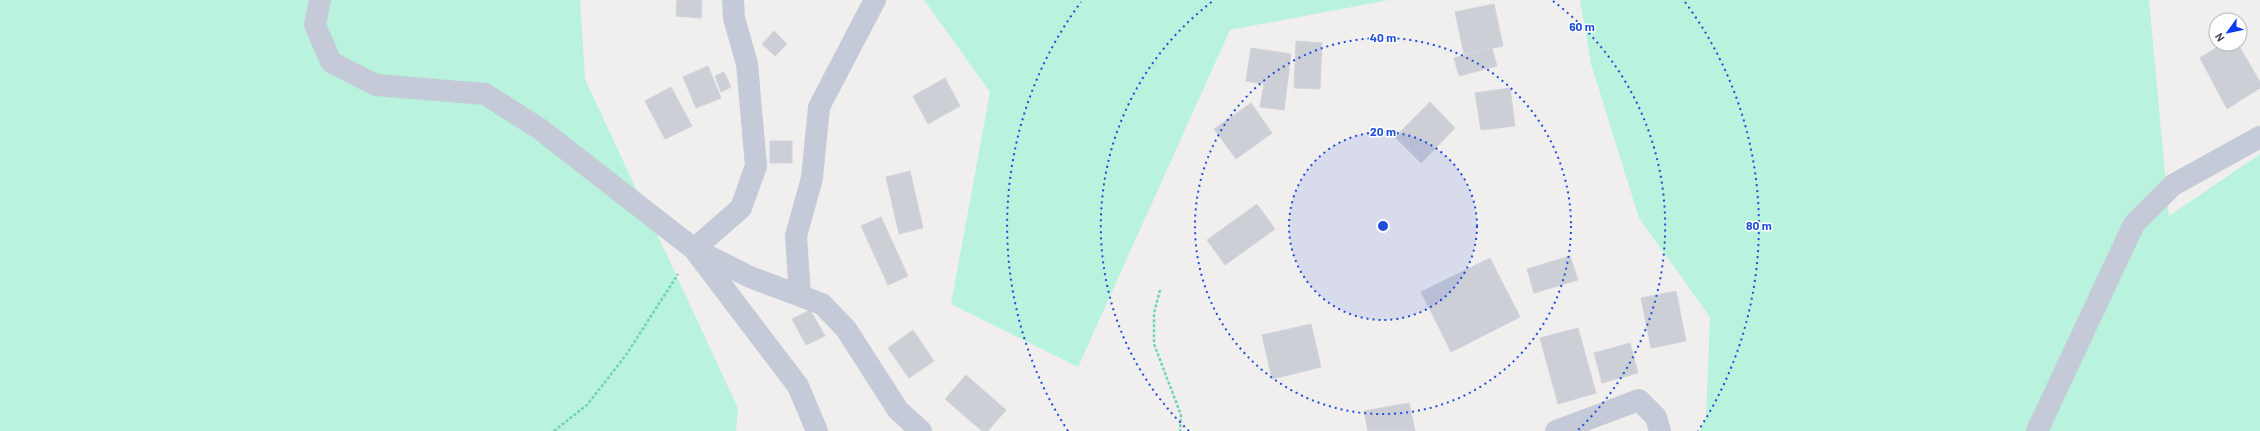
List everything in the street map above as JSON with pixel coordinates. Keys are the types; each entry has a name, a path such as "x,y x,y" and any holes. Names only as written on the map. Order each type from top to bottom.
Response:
{"street":[{"path":"320,0 315,25 331,62 376,86 485,94 540,129 694,249 750,276 822,304 846,329 898,410 922,431"},
{"path":"694,249 741,208 756,166 747,64 734,18 733,0"},
{"path":"800,295 796,236 812,178 819,107 875,0"},
{"path":"2037,431 2134,224 2173,184 2260,137"},
{"path":"694,249 798,386 817,431"},
{"path":"1556,431 1639,400 1656,417 1660,431"}],"path":[{"path":"554,431 587,405 626,355 694,249"},
{"path":"1160,290 1154,313 1154,344 1181,415 1180,431"}],"green space":[{"path":"0,0 580,0 585,79 738,408 736,431 0,431"},
{"path":"924,0 1389,0 1230,30 1078,367 951,304 990,92"},
{"path":"1580,0 2149,0 2169,216 2260,154 2260,431 1700,431 1706,417 1710,317 1639,218 1591,64"}],"building":[{"path":"677,0 702,0 701,18 676,16"},
{"path":"1494,4 1503,46 1464,54 1455,12"},
{"path":"774,31 787,44 775,56 762,44"},
{"path":"1296,41 1322,43 1320,89 1294,88"},
{"path":"1251,48 1291,54 1284,110 1260,107 1264,84 1246,81"},
{"path":"1492,48 1497,66 1459,76 1454,58"},
{"path":"2209,52 2243,52 2260,82 2260,88 2227,109 2200,58"},
{"path":"708,66 721,98 696,108 683,77"},
{"path":"724,72 731,87 721,92 715,76"},
{"path":"945,78 960,106 928,124 913,96"},
{"path":"671,87 692,126 665,139 645,101"},
{"path":"1510,88 1515,126 1481,130 1475,93"},
{"path":"1430,102 1455,128 1421,163 1395,137"},
{"path":"1251,103 1272,133 1236,159 1214,129"},
{"path":"770,141 792,141 792,163 770,163"},
{"path":"910,171 923,228 899,234 886,177"},
{"path":"1257,204 1275,229 1225,265 1207,240"},
{"path":"881,217 908,276 888,285 861,226"},
{"path":"1570,256 1578,280 1534,293 1527,269"},
{"path":"1490,258 1520,317 1451,352 1421,292"},
{"path":"1676,291 1686,341 1651,348 1641,298"},
{"path":"810,310 825,336 806,345 792,319"},
{"path":"1311,324 1321,367 1272,379 1262,335"},
{"path":"1578,328 1596,393 1558,404 1540,338"},
{"path":"913,330 934,361 909,378 888,348"},
{"path":"1630,343 1638,373 1602,383 1594,353"},
{"path":"966,375 1006,410 988,431 982,431 945,399"},
{"path":"1409,403 1415,431 1368,431 1364,411"}]}
